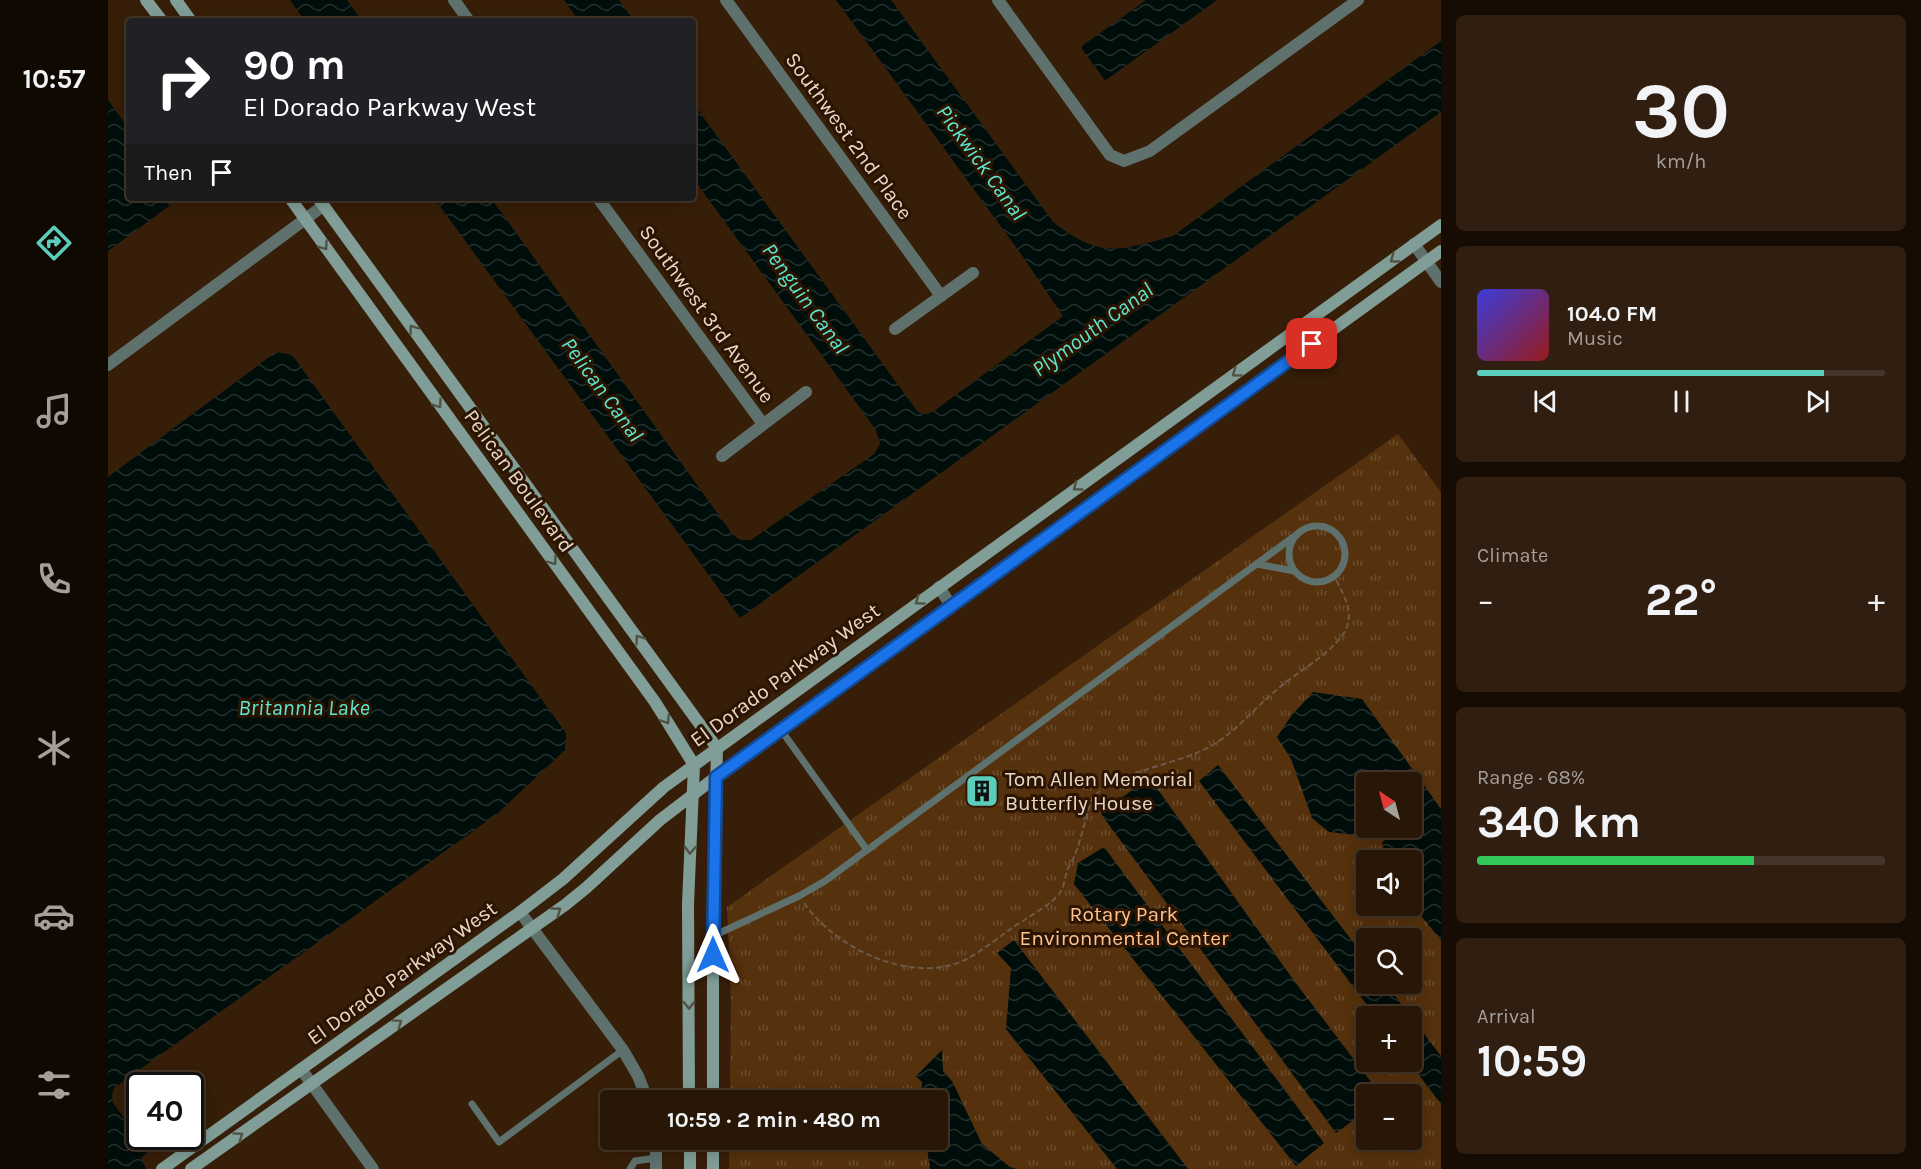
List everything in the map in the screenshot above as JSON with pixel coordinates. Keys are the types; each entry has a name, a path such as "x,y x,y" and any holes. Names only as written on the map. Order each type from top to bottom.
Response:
{"street":[{"path":"147,0 160,18"},
{"path":"176,0 189,18"},
{"path":"454,0 467,18"},
{"name":"Southwest 2nd Place","path":"726,0 941,296"},
{"path":"1001,1 1110,154 1124,161 1150,151 1358,0"},
{"name":"Pelican Boulevard","path":"292,201 649,694 694,765"},
{"name":"Southwest 3rd Avenue","path":"600,201 763,424"},
{"path":"108,365 305,219 321,202"},
{"name":"Pelican Boulevard","path":"321,202 717,748"},
{"name":"El Dorado Parkway West","path":"162,1169 520,912 563,879 664,787 1441,225"},
{"path":"1414,244 1441,282"},
{"name":"El Dorado Parkway West","path":"191,1169 532,928 586,888 660,819 716,777 1441,251"},
{"path":"895,329 973,273"},
{"name":"Southwest 3rd Avenue","path":"722,456 806,392"},
{"path":"939,587 952,607"},
{"path":"713,1090 713,936 717,748"},
{"path":"689,1090 688,904 694,765"},
{"path":"520,912 623,1050 644,1090"},
{"path":"301,1069 373,1169"},
{"path":"690,1150 690,1169"},
{"path":"713,1150 713,1169"}],"lane":[{"path":"713,936 800,896 825,881 1300,532 1309,527 1328,528 1342,541 1344,550 1344,560 1340,569 1334,576 1317,582 1294,571 1257,564"},
{"path":"1294,571 1289,554 1290,546 1300,532"},
{"path":"781,730 867,850"},
{"path":"472,1104 500,1142 623,1050"},
{"path":"630,1169 635,1161 656,1164"}],"path":[{"path":"800,896 810,911 833,933 859,951 897,964 922,969 940,968 967,959 1061,892 1092,798 1098,792 1133,775 1212,745 1245,720 1280,687 1332,648 1348,624 1348,609 1344,594 1334,576"}],"green space":[{"name":"Rotary Park Environmental Center","path":"1398,434 1441,492 1441,1169 729,1169 729,1150 948,1150 948,1090 730,1090 731,999 727,907"}],"water":[{"path":"290,0 347,0 360,18 303,18"},
{"path":"564,0 619,0 632,18 577,18"},
{"path":"836,0 891,0 1053,222 1084,242 1110,248 1124,248 1173,236 1441,41 1441,112 740,618 436,201 493,201 733,535 741,540 751,540 874,454 880,444 876,430 696,182 696,107 917,411 926,414 934,411 1063,316 1021,254"},
{"path":"1146,0 1217,0 1106,80 1104,79 1082,46"},
{"path":"108,100 126,125 126,201 170,201 169,206 108,251"},
{"name":"Britannia Lake","path":"276,352 292,355 566,733 565,750 497,814 136,1072 126,1072 126,1079 114,1088 113,1103 126,1120 126,1150 149,1151 141,1158 146,1169 108,1169 108,477"},
{"path":"1313,692 1362,699 1414,772 1356,772 1356,835 1329,832 1312,818 1291,759 1277,737 1291,716"},
{"path":"1218,765 1356,946 1356,990 1199,781"},
{"path":"1149,777 1295,982 1356,1062 1356,1072 1363,1072 1373,1084 1356,1084 1356,1118 1336,1133 1101,814"},
{"path":"1422,783 1441,809 1441,940 1421,916 1422,850 1384,850 1382,843 1386,838 1422,838"},
{"path":"1104,847 1324,1143 1296,1166 1074,884 1078,863"},
{"path":"1014,940 1188,1169 1117,1169 1006,1029 1011,968 997,953"},
{"path":"1359,994 1394,994 1403,1006 1368,1006"},
{"path":"1422,1031 1441,1056 1441,1104 1417,1072 1422,1072"},
{"path":"942,1050 943,1071 952,1081 982,1144 1010,1167 1017,1169 930,1169 927,1150 948,1150 948,1090 922,1090 922,1082 916,1076"}],"place":[{"name":"Tom Allen Memorial Butterfly House","path":"982,791"}],"route":[{"path":"713,955 716,777 1312,344"}],"water label":[{"name":"Pickwick Canal","path":"982,162"},
{"name":"Penguin Canal","path":"806,298"},
{"name":"Plymouth Canal","path":"1092,329"},
{"name":"Pelican Canal","path":"603,389"}]}
